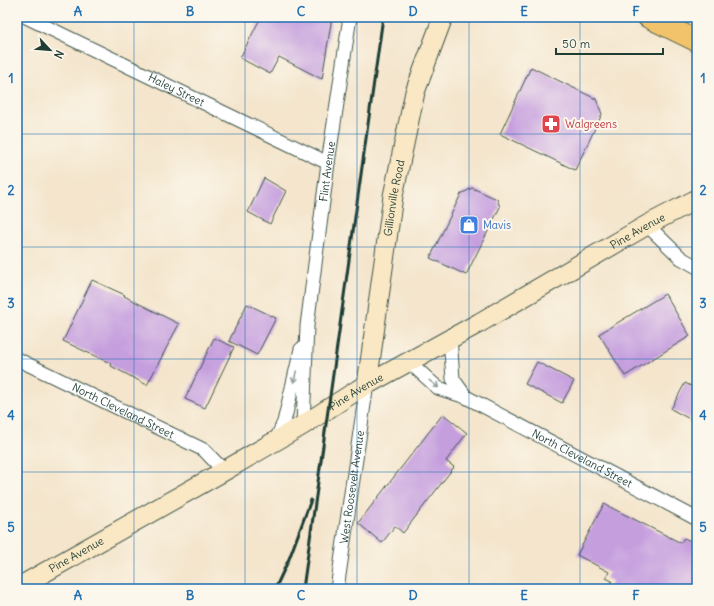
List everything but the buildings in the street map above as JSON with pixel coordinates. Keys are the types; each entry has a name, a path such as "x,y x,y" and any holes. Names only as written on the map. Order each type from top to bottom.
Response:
{"main road":[{"name":"Gillionville Road","path":"367,384 392,196 415,92 443,17"},
{"path":"648,17 697,41"},
{"name":"Pine Avenue","path":"17,588 224,471 367,384 479,323 647,225 697,199"}],"street":[{"name":"Haley Street","path":"26,17 328,163"},
{"name":"Flint Avenue","path":"303,424 307,326 328,163 350,17"},
{"path":"647,225 681,258 697,267"},
{"name":"Flint Avenue","path":"276,440 284,422 307,326"},
{"name":"North Cleveland Street","path":"450,338 453,379 466,397"},
{"name":"North Cleveland Street","path":"17,359 204,450 224,471"},
{"name":"North Cleveland Street","path":"408,362 438,388 466,397 697,519"},
{"name":"West Roosevelt Avenue","path":"337,589 367,384"}],"railway":[{"path":"303,589 383,17"},
{"path":"275,589 289,559 311,500"}],"place":[{"name":"Walgreens","path":"551,124"},
{"name":"Mavis","path":"469,225"}]}
